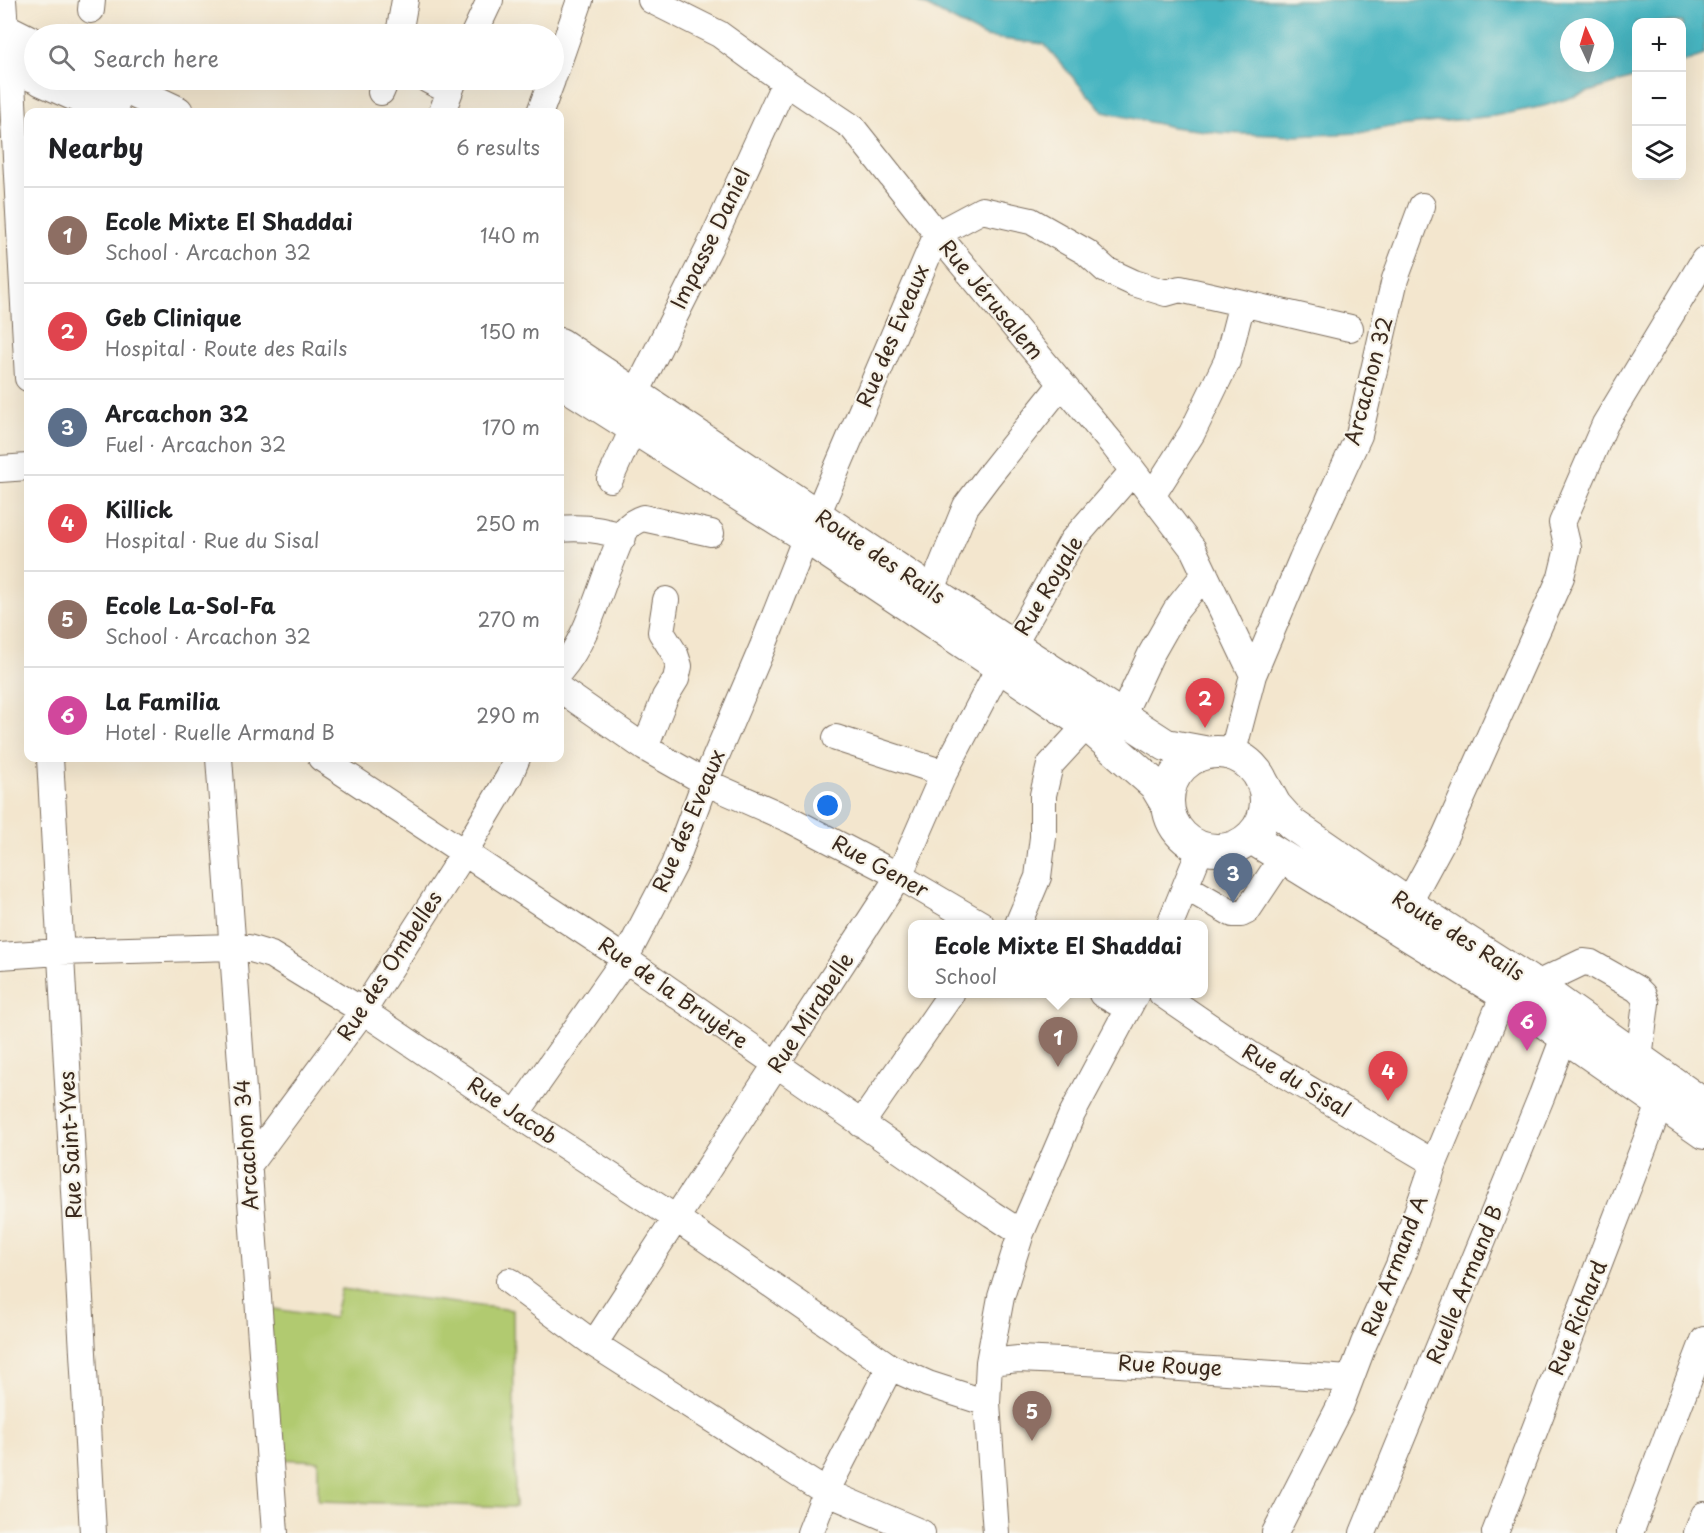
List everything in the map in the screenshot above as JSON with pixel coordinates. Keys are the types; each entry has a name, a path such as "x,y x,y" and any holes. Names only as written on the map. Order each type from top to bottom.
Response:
{"main road":[{"path":"3,19 24,36"},
{"path":"64,90 105,108"},
{"path":"130,90 168,108"},
{"name":"Route des Rails","path":"564,347 635,395 812,526 1007,656 1122,716 1166,745 1220,754"},
{"name":"Route des Rails","path":"564,384 633,429 931,592 1155,785 1167,806"},
{"path":"1220,754 1246,762 1258,774 1264,786 1265,807 1259,826 1239,845 1227,849 1201,848 1188,842 1178,832 1167,806 1168,791 1178,771 1194,757 1220,754"},
{"name":"Route des Rails","path":"1258,774 1275,805 1292,824 1407,904 1535,985 1704,1105"},
{"name":"Route des Rails","path":"1250,837 1504,994 1704,1133"}],"street":[{"path":"401,24 405,0"},
{"path":"479,24 490,0"},
{"path":"564,46 580,0"},
{"name":"Rue Jérusalem","path":"651,0 719,34 852,127 937,234 1133,471 1193,549 1253,675"},
{"path":"15,67 14,118 24,304"},
{"name":"Impasse Daniel","path":"635,395 709,248 785,82"},
{"path":"542,108 548,90"},
{"name":"Arcachon 32","path":"1220,754 1302,560 1359,435 1395,279 1422,206"},
{"path":"937,234 982,210 1031,221 1086,252 1106,270 1134,283 1166,293 1180,289 1350,328"},
{"name":"Rue des Eveaux","path":"516,1114 625,959 674,865 705,782 937,234"},
{"path":"1407,904 1445,836 1561,577 1568,548 1562,523 1605,424 1704,260"},
{"path":"1152,496 1192,433 1227,361 1242,303"},
{"path":"931,592 966,506 1061,385"},
{"path":"610,479 633,429"},
{"path":"0,469 24,467"},
{"name":"Rue Royale","path":"1007,656 1072,541 1133,471"},
{"path":"564,666 572,656 623,537 633,522 643,518 711,533"},
{"path":"564,529 598,529 623,537"},
{"path":"1122,716 1151,654 1176,610 1204,574"},
{"path":"645,748 679,666 675,654 661,632 666,600"},
{"name":"Rue Mirabelle","path":"594,1344 674,1217 777,1065 899,876 944,773 1007,656"},
{"name":"Rue Gener","path":"564,692 645,748 705,782 791,819 899,876 974,920"},
{"path":"1020,920 1038,877 1043,795 1050,765 1087,725"},
{"path":"836,738 944,773"},
{"name":"Rue Saint-Yves","path":"50,762 93,1533"},
{"name":"Arcachon 34","path":"219,762 275,1533"},
{"name":"Rue de la Bruyère","path":"327,762 625,959 1022,1233"},
{"name":"Rue des Ombelles","path":"248,1166 363,1011 464,853 516,762"},
{"path":"1172,920 1201,848"},
{"path":"1186,887 1233,914 1241,914 1247,910 1283,858"},
{"name":"Rue Jacob","path":"0,956 233,947 248,948 271,955 363,1011 674,1217 890,1367 928,1384 987,1403"},
{"path":"1535,985 1583,962 1592,963 1638,988 1646,1002 1639,1058"},
{"name":"Rue Armand A","path":"1275,1533 1341,1404 1399,1265 1434,1163 1504,994"},
{"path":"861,1124 948,998"},
{"name":"Rue du Sisal","path":"1169,998 1251,1055 1434,1163"},
{"path":"996,1533 987,1403 989,1362 1001,1296 1022,1233 1072,1114 1131,1001"},
{"name":"Ruelle Armand B","path":"1363,1533 1538,1106 1564,1037"},
{"name":"Rue Richard","path":"1495,1533 1661,1102"},
{"path":"509,1281 594,1344 826,1492 922,1533"},
{"path":"1630,1533 1704,1340"},
{"name":"Rue Rouge","path":"989,1362 1019,1359 1104,1362 1350,1379"},
{"path":"810,1533 826,1492 890,1367"},
{"path":"1697,1533 1704,1515"}],"green space":[{"path":"341,1289 513,1310 515,1507 318,1501 318,1461 279,1459 267,1308 334,1318"}],"water":[{"path":"915,0 1704,0 1704,55 1686,62 1686,18 1632,18 1632,78 1544,106 1494,116 1389,127 1360,133 1293,136 1222,133 1172,127 1103,112 1044,44 985,37"}],"place":[{"name":"Geb Clinique","path":"1205,728"},
{"name":"Arcachon 32","path":"1233,903"},
{"name":"La Familia","path":"1527,1051"},
{"name":"Ecole Mixte El Shaddai","path":"1058,1067"},
{"name":"Killick","path":"1388,1101"},
{"name":"Ecole La-Sol-Fa","path":"1032,1441"}]}
